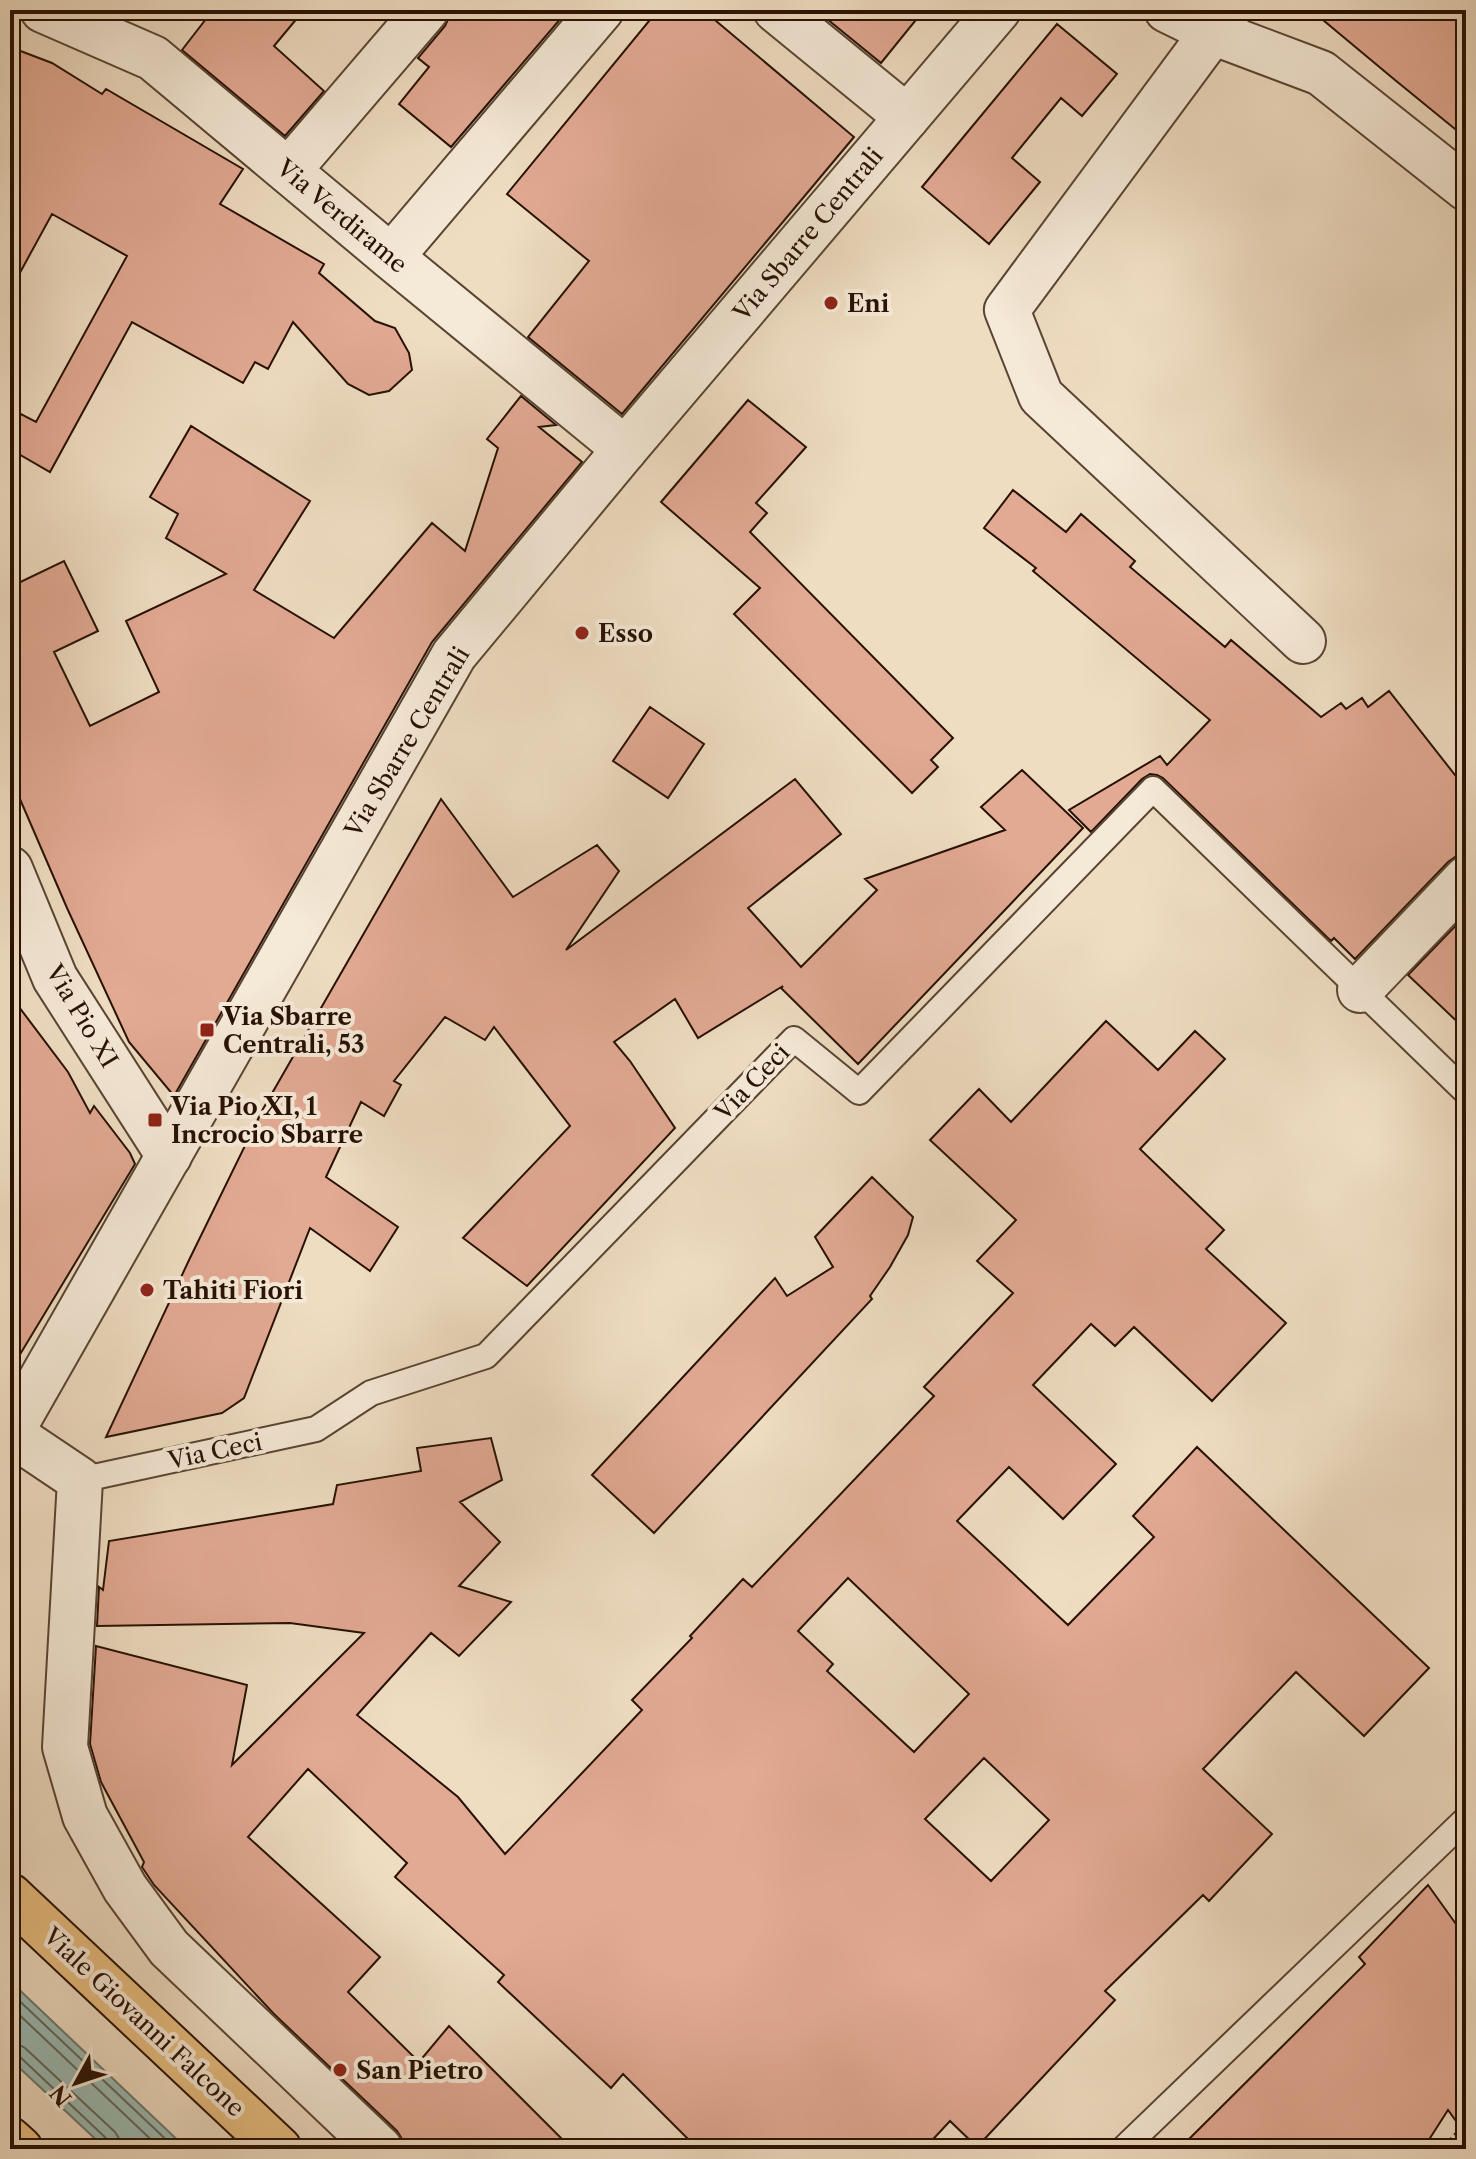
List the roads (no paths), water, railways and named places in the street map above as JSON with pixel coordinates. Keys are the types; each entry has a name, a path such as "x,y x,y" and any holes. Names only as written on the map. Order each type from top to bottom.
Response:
{"main road":[{"name":"Viale Giovanni Falcone","path":"10,1896 279,2149"},
{"path":"10,2140 20,2149"}],"street":[{"name":"Via Verdirame","path":"43,10 153,58 625,449"},
{"path":"288,171 426,10"},
{"path":"391,257 601,10"},
{"path":"776,10 907,117"},
{"name":"Via Sbarre Centrali","path":"10,1434 454,655 998,10"},
{"path":"1167,10 1220,21 1321,73 1466,188"},
{"path":"1220,21 1007,310 1041,396 1303,641"},
{"name":"Via Pio XI","path":"10,869 19,920 169,1156"},
{"path":"1360,990 1466,879"},
{"path":"10,1434 80,1480 65,1747 85,1816 125,1888 169,1948 380,2149"}],"lane":[{"name":"Via Ceci","path":"80,1480 316,1429 371,1393 486,1356 794,1039 859,1092 1153,789 1466,1092"},
{"path":"1123,2149 1466,1819"}],"water":[{"path":"10,1981 187,2149 106,2149 10,2059"}],"place":[{"name":"Eni","path":"831,303"},
{"name":"Esso","path":"582,633"},
{"name":"Via Sbarre Centrali, 53","path":"207,1030"},
{"name":"Via Pio XI, 1 Incrocio Sbarre","path":"155,1120"},
{"name":"Tahiti Fiori","path":"147,1290"},
{"name":"San Pietro","path":"340,2070"}]}
